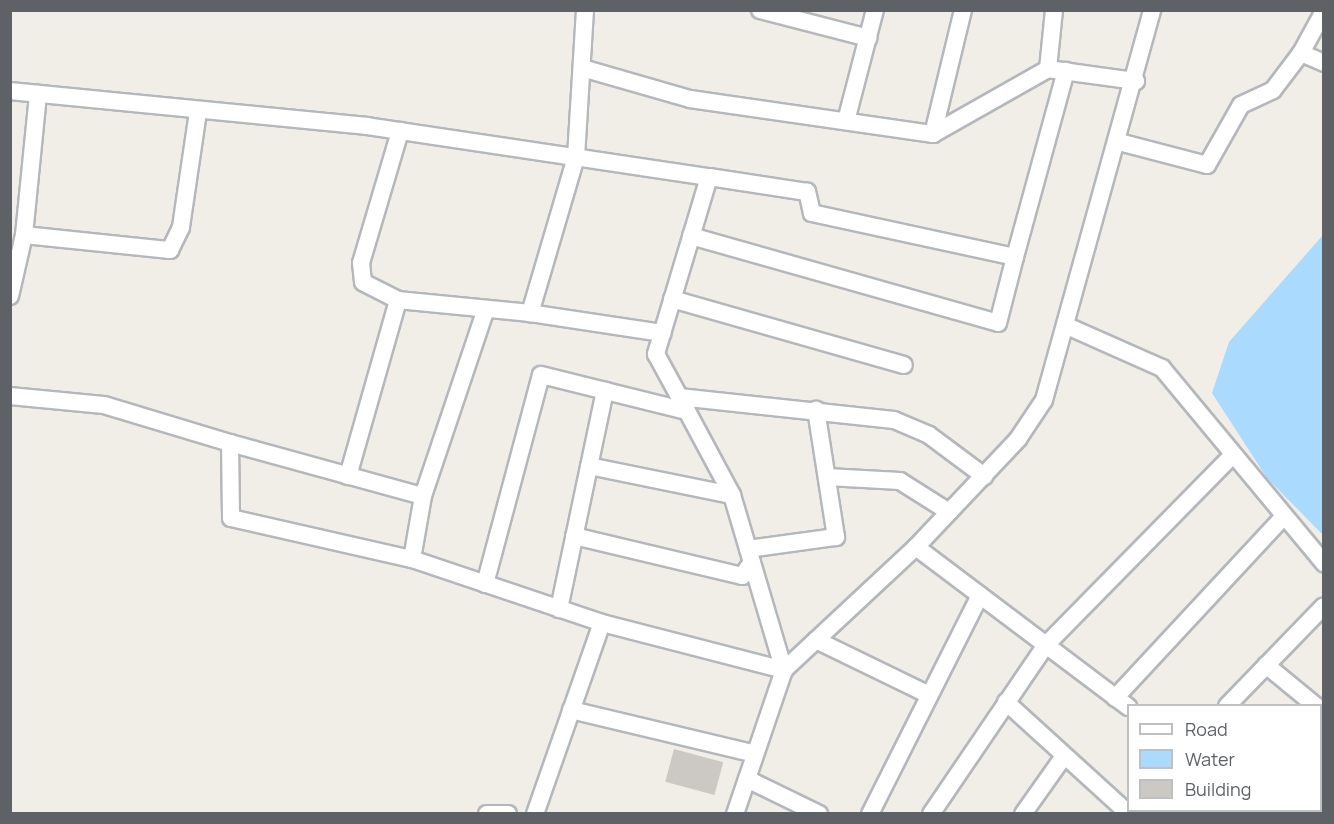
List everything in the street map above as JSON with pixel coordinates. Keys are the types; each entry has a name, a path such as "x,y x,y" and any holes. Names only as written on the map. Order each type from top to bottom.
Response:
{"street":[{"path":"530,313 576,157 585,10"},
{"path":"760,10 868,38"},
{"path":"846,121 875,10"},
{"path":"933,134 963,10"},
{"path":"1048,69 1054,10"},
{"path":"735,813 784,670 916,547 984,476 1044,400 1136,81 1152,10"},
{"path":"1119,142 1207,165 1241,105 1273,90 1301,53 1323,11"},
{"path":"1301,53 1323,63"},
{"path":"582,68 690,99 933,134 1048,69 1136,81"},
{"path":"691,236 998,323 1066,71"},
{"path":"10,91 400,131 807,192 812,213 1015,257"},
{"path":"10,296 24,235 38,94"},
{"path":"24,235 170,250 181,227 198,112"},
{"path":"400,131 361,263 363,282 398,300 530,313 663,333"},
{"path":"709,177 656,354 732,495 784,670"},
{"path":"672,299 903,365"},
{"path":"348,476 398,300"},
{"path":"412,559 423,496 486,309"},
{"path":"1067,326 1162,368 1323,563"},
{"path":"485,584 541,375 604,391 683,404 816,410 894,420 929,435 984,476"},
{"path":"559,609 604,391"},
{"path":"10,396 104,405 230,443 423,496"},
{"path":"750,555 836,537 816,410"},
{"path":"230,443 231,518 412,559 602,623 784,670"},
{"path":"931,813 1046,645 1233,455"},
{"path":"589,466 732,495"},
{"path":"827,477 900,481 949,512"},
{"path":"916,547 1122,703 1284,516"},
{"path":"574,536 742,576 750,555"},
{"path":"870,813 927,694 980,595"},
{"path":"1228,704 1323,606"},
{"path":"535,813 602,623"},
{"path":"816,640 927,694"},
{"path":"1266,665 1316,704"},
{"path":"1006,702 1062,759 1127,811"},
{"path":"571,710 755,754"},
{"path":"1023,813 1062,759"},
{"path":"747,779 819,813"},
{"path":"487,813 508,813"}],"water":[{"path":"1323,235 1323,535 1267,478 1212,393 1229,342"}],"building":[{"path":"674,749 723,762 714,795 665,782"}]}
